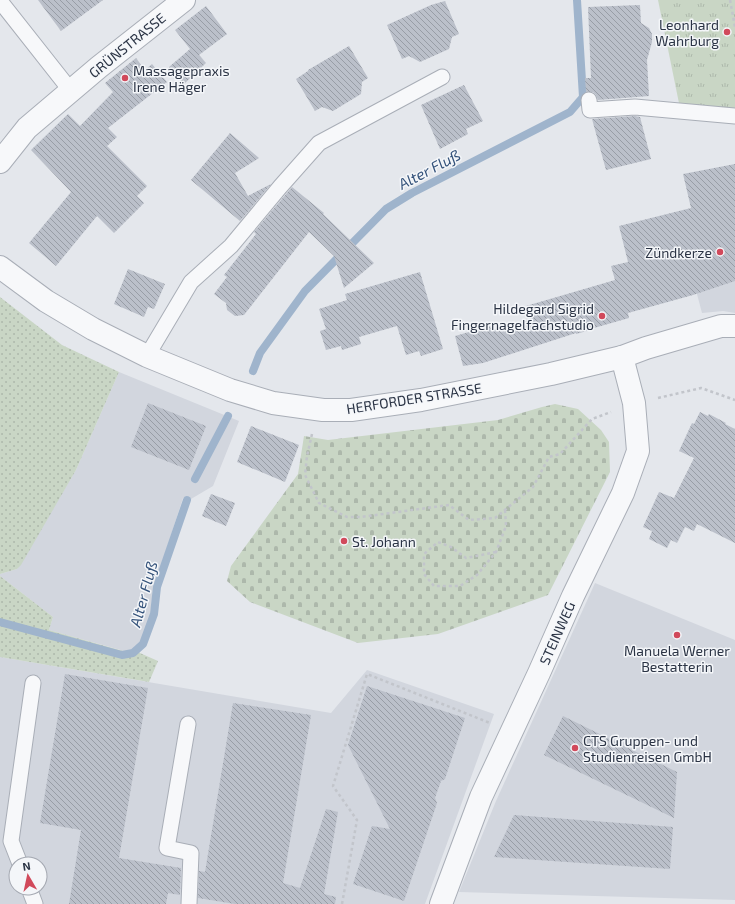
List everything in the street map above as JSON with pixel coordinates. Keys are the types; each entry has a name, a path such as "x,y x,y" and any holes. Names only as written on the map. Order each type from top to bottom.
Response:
{"street":[{"name":"GRÜNSTRASSE","path":"0,162 27,128 184,0"},
{"name":"HERFORDER STRASSE","path":"0,267 46,301 93,329 147,356 230,390 273,403 323,410 351,410 421,400 551,374 622,357 646,348 721,326 735,326"},
{"name":"STEINWEG","path":"441,904 481,797 573,596 623,493 638,451 634,403 622,357"}],"lane":[{"path":"0,1 71,91"},
{"path":"147,356 191,282 231,246 319,143 442,77"},
{"path":"589,100 590,110 614,103 635,107 735,116"},
{"path":"17,856 11,841 33,683"},
{"path":"188,724 166,848 191,853 189,904"}],"path":[{"path":"730,0 735,27"},
{"path":"308,450 305,475 319,504 347,517 362,517 449,505 469,520 494,518 533,486 549,457 560,454 592,419 634,403 701,388 735,400"},
{"path":"496,552 466,558 451,547 438,542 424,554 424,574 434,586 460,586 477,575 496,552 506,526 504,510"},
{"path":"342,904 357,820 333,786 367,674 511,731"}],"shaded area":[{"path":"735,217 735,313 723,311 702,313 680,230"},
{"path":"119,372 239,421 213,486 191,499 183,498 153,590 150,616 141,641 133,650 124,651 49,630 53,617 0,576 0,574 17,569 76,470"},
{"path":"595,583 735,640 735,900 459,892 496,801"},
{"path":"0,657 331,713 367,670 494,714 425,904 0,904"}],"green space":[{"path":"658,0 735,0 735,123 682,118"},
{"path":"0,297 62,345 119,372 76,470 21,565 17,569 0,574"},
{"name":"St. Johann","path":"555,404 578,409 601,430 609,442 610,472 548,595 438,634 358,643 250,602 227,581 231,566 298,474 304,436 328,440 498,420"},
{"path":"0,576 53,617 49,630 123,651 133,650 158,661 149,682 0,657"}],"building":[{"path":"38,0 103,0 61,31"},
{"path":"445,1 459,34 452,37 449,49 420,62 409,56 402,59 387,25 431,5"},
{"path":"640,5 641,23 649,28 652,34 652,42 647,60 649,96 598,100 593,92 586,92 585,78 591,78 588,7"},
{"path":"206,6 227,34 199,55 206,63 184,84 169,67 190,49 175,30"},
{"path":"349,46 368,78 362,82 361,94 333,111 322,107 315,111 296,79 308,70"},
{"path":"136,58 145,70 152,64 167,82 108,128 117,137 107,146 147,186 137,196 144,203 114,233 97,216 56,266 29,243 71,192 31,150 68,114 80,126 113,92 105,83"},
{"path":"464,85 483,121 466,129 468,134 440,149 421,105"},
{"path":"635,116 640,117 651,159 606,170 592,119"},
{"path":"230,133 259,158 235,173 248,196 271,184 240,221 191,180"},
{"path":"735,164 735,281 693,295 628,313 629,318 594,329 576,333 483,363 463,366 455,336 490,326 492,330 530,320 526,306 615,280 611,266 628,262 619,226 691,208 683,174"},
{"path":"292,187 324,213 323,214 374,263 344,288 334,256 309,232 244,315 235,316 227,310 226,303 214,294 227,277 224,275 256,234 254,232"},
{"path":"128,269 165,284 154,309 148,307 144,317 114,304"},
{"path":"420,272 443,349 421,356 419,351 406,355 397,326 359,337 361,344 342,350 341,346 326,350 320,331 326,329 319,309 347,300 345,294"},
{"path":"148,403 206,426 189,470 131,447"},
{"path":"700,412 708,416 709,414 735,429 735,543 697,524 694,531 685,527 677,543 671,540 667,548 649,539 652,531 643,527 659,492 674,498 694,458 679,451 692,423 694,424"},
{"path":"251,426 299,445 285,482 237,462"},
{"path":"211,494 235,503 226,526 202,516"},
{"path":"65,674 148,688 119,858 181,868 180,895 168,893 166,904 69,904 81,830 40,823"},
{"path":"367,686 465,718 445,779 441,781 435,798 437,803 404,901 353,884 372,826 390,829 348,745"},
{"path":"233,703 311,715 283,883 300,888 326,809 338,812 324,894 336,897 335,904 235,904 198,898 199,871 205,872"},
{"path":"563,716 677,772 674,818 544,755"},
{"path":"514,815 673,827 670,869 494,857"}],"waterway":[{"name":"Alter Fluß","path":"253,371 260,353 305,291 386,209 412,193 570,112 583,97 577,0"},
{"name":"Alter Fluß","path":"195,479 228,416"},
{"name":"Alter Fluß","path":"0,622 122,655 133,653 143,644 154,614 157,587 187,500"}],"place":[{"name":"Leonhard Wahrburg","path":"727,32"},
{"name":"Massagepraxis Irene Häger","path":"125,78"},
{"name":"Zündkerze","path":"720,252"},
{"name":"Hildegard Sigrid Fingernagelfachstudio","path":"602,316"},
{"name":"St. Johann","path":"344,541"},
{"name":"Manuela Werner Bestatterin","path":"677,635"},
{"name":"CTS Gruppen- und Studienreisen GmbH","path":"575,748"}]}
